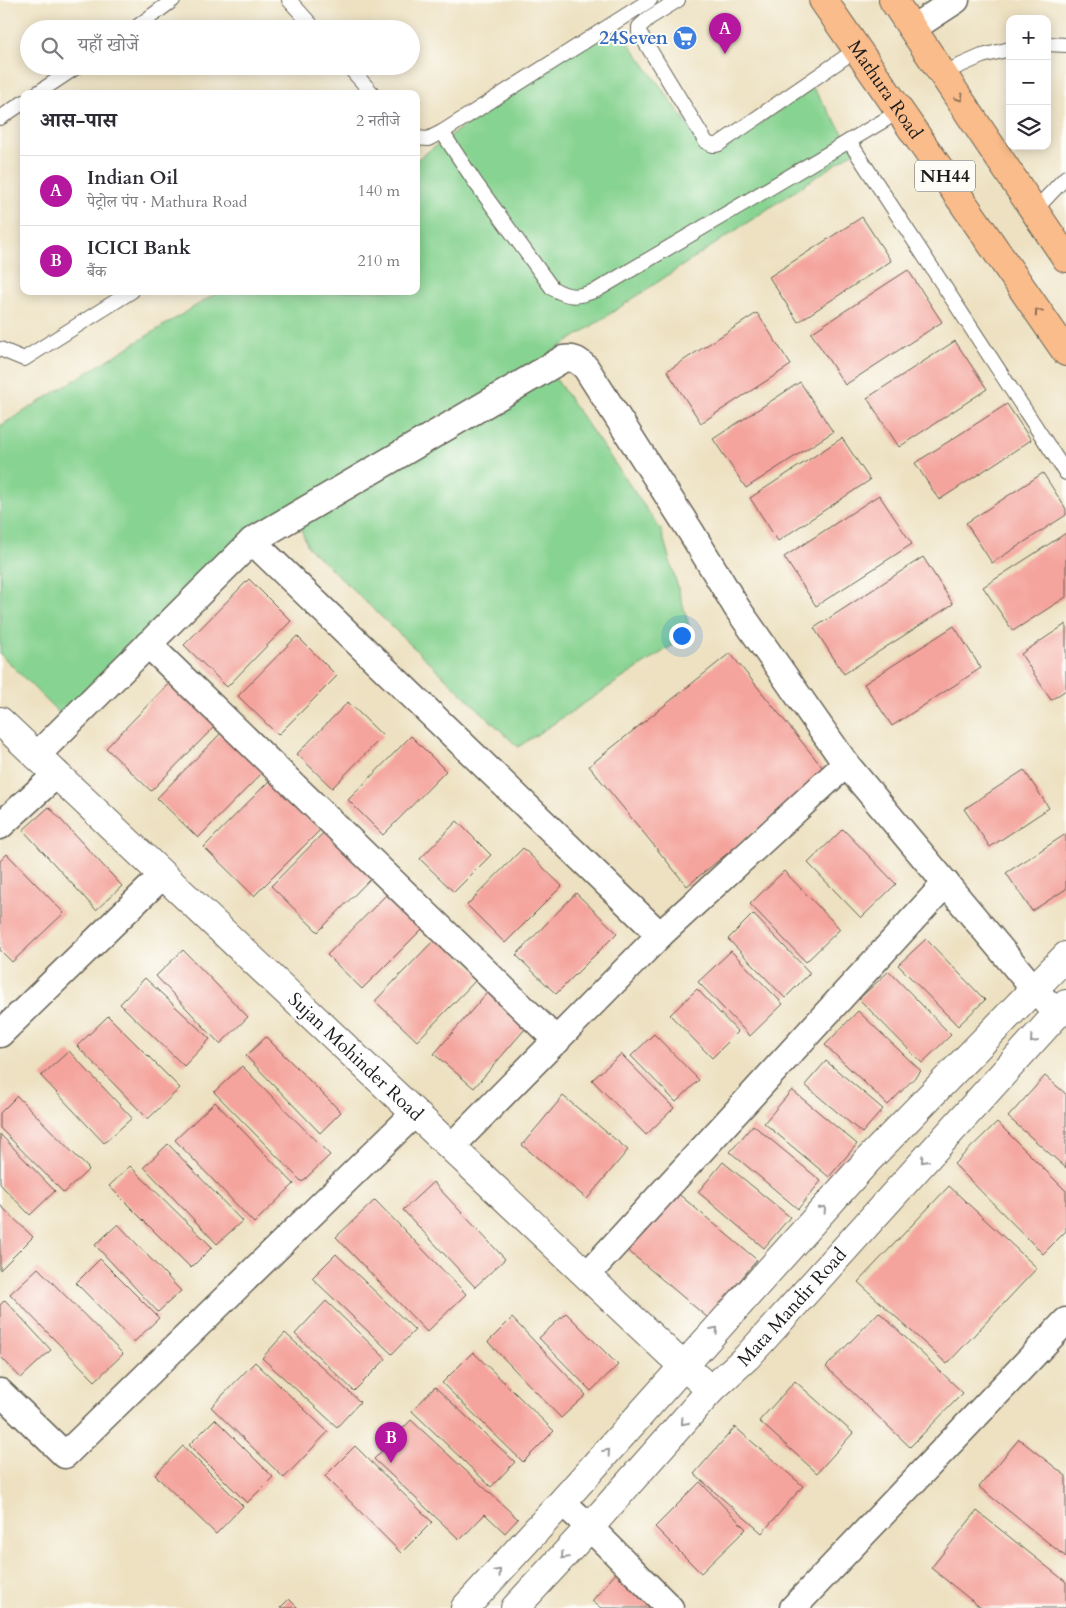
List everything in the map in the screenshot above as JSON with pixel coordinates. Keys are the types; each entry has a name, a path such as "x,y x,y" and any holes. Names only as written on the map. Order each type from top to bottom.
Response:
{"highway":[{"name":"Mathura Road","path":"823,0 1066,352"},
{"name":"NH44","path":"894,0 1066,258"}],"street":[{"path":"913,28 947,3"},
{"path":"37,755 252,541 564,359 570,358 578,360 586,368 738,608 846,764 1034,989 1062,1008"},
{"path":"252,541 660,935"},
{"path":"148,644 556,1040"},
{"name":"Sujan Mohinder Road","path":"0,721 683,1366 711,1390"},
{"path":"451,1147 660,935 846,764"},
{"path":"0,826 57,774"},
{"path":"0,1034 163,875"},
{"path":"587,1275 946,883"},
{"path":"465,1608 868,1160 1066,956"},
{"name":"Mata Mandir Road","path":"515,1608 590,1527 711,1390 747,1357 1062,1008"},
{"path":"0,1392 65,1455 415,1113"},
{"path":"793,1608 1066,1321"},
{"path":"562,1502 590,1527 670,1608"}],"lane":[{"path":"146,20 173,0"},
{"path":"289,0 307,20"},
{"path":"420,138 428,139 442,132 650,0"},
{"path":"678,0 649,18 639,28 639,32 706,142 716,146 857,49"},
{"path":"1051,44 1066,45"},
{"path":"943,73 982,56 1006,50"},
{"path":"43,90 65,75"},
{"path":"356,75 369,90"},
{"path":"0,118 20,105"},
{"path":"442,132 475,182 552,288 572,297 582,296 597,290 900,111"},
{"path":"849,141 1066,473"},
{"path":"1034,210 1066,177"},
{"path":"0,349 24,359 126,295"}],"green space":[{"path":"612,20 711,156 813,88 855,151 542,359 661,530 691,633 518,747 308,547 297,518 249,549 73,727 0,654 0,426 213,295 420,295 420,157"}],"building":[{"path":"862,217 891,261 798,322 769,277"},
{"path":"908,270 942,322 845,385 811,333"},
{"path":"757,313 791,365 701,423 667,371"},
{"path":"955,341 987,389 899,447 867,398"},
{"path":"800,382 833,432 746,488 713,439"},
{"path":"1007,404 1031,440 939,500 915,463"},
{"path":"842,438 870,480 778,541 750,498"},
{"path":"1043,473 1066,509 1066,515 992,563 966,523"},
{"path":"879,495 912,544 816,606 784,557"},
{"path":"1066,533 1066,597 1013,631 983,587"},
{"path":"923,557 953,604 844,674 814,628"},
{"path":"249,579 291,621 227,687 184,645"},
{"path":"1066,624 1066,690 1051,700 1021,654"},
{"path":"954,626 981,668 892,726 864,684"},
{"path":"297,636 337,676 278,735 238,696"},
{"path":"730,653 827,773 687,886 589,766"},
{"path":"175,677 220,721 151,791 106,748"},
{"path":"348,702 383,736 332,788 297,754"},
{"path":"226,728 267,768 198,838 157,798"},
{"path":"411,736 446,771 383,835 348,800"},
{"path":"1024,770 1049,808 990,847 964,809"},
{"path":"270,780 321,829 254,896 204,847"},
{"path":"49,807 122,886 96,910 23,830"},
{"path":"457,821 491,855 454,892 420,859"},
{"path":"332,824 379,870 318,932 271,886"},
{"path":"843,829 896,884 861,918 808,863"},
{"path":"1066,834 1066,889 1032,911 1006,873"},
{"path":"523,848 562,886 505,943 467,905"},
{"path":"7,854 64,913 12,962 0,950 0,861"},
{"path":"784,871 840,929 806,962 750,904"},
{"path":"390,891 425,926 362,989 327,955"},
{"path":"576,893 617,933 556,994 516,955"},
{"path":"753,914 810,973 785,998 728,939"},
{"path":"438,936 480,976 417,1041 375,1001"},
{"path":"926,939 985,1000 958,1026 898,965"},
{"path":"183,950 248,1017 220,1044 156,976"},
{"path":"731,951 783,1004 750,1036 698,982"},
{"path":"889,971 951,1035 922,1063 859,999"},
{"path":"145,978 210,1039 184,1066 120,1004"},
{"path":"492,987 532,1021 474,1088 434,1054"},
{"path":"697,989 738,1032 712,1058 670,1015"},
{"path":"858,1011 921,1071 888,1105 825,1045"},
{"path":"108,1016 180,1088 148,1119 77,1046"},
{"path":"654,1034 699,1080 676,1102 631,1056"},
{"path":"266,1037 341,1112 320,1133 246,1056"},
{"path":"69,1051 132,1118 104,1143 41,1076"},
{"path":"621,1054 674,1108 646,1135 592,1080"},
{"path":"826,1061 883,1109 862,1133 805,1085"},
{"path":"242,1066 330,1155 302,1182 214,1092"},
{"path":"1045,1076 1066,1094 1066,1168 1008,1117"},
{"path":"792,1090 857,1144 829,1177 764,1123"},
{"path":"17,1096 89,1169 64,1193 0,1128 0,1113"},
{"path":"563,1096 628,1150 587,1199 522,1145"},
{"path":"215,1102 294,1184 254,1223 175,1140"},
{"path":"997,1122 1066,1191 1066,1231 1043,1254 954,1164"},
{"path":"753,1125 821,1181 798,1209 730,1152"},
{"path":"0,1134 55,1191 30,1215 0,1184"},
{"path":"168,1144 242,1221 217,1244 144,1167"},
{"path":"723,1162 790,1217 764,1248 698,1192"},
{"path":"130,1166 212,1247 191,1268 109,1186"},
{"path":"433,1182 505,1259 475,1287 403,1210"},
{"path":"949,1186 1037,1268 947,1364 858,1282"},
{"path":"675,1191 757,1260 708,1318 626,1249"},
{"path":"375,1200 466,1294 427,1332 336,1237"},
{"path":"0,1205 33,1237 0,1270"},
{"path":"118,1224 181,1291 158,1312 95,1245"},
{"path":"336,1254 415,1330 392,1354 312,1278"},
{"path":"100,1259 159,1318 134,1342 76,1283"},
{"path":"38,1268 123,1354 95,1381 10,1294"},
{"path":"5,1300 51,1350 21,1378 0,1356 0,1305"},
{"path":"326,1301 386,1359 354,1391 295,1334"},
{"path":"879,1312 963,1393 910,1447 826,1367"},
{"path":"566,1313 618,1365 591,1391 539,1338"},
{"path":"512,1318 586,1395 561,1418 488,1342"},
{"path":"285,1333 360,1402 337,1427 262,1358"},
{"path":"473,1352 554,1431 523,1462 442,1383"},
{"path":"255,1362 328,1432 284,1478 211,1407"},
{"path":"795,1381 853,1433 817,1473 759,1421"},
{"path":"435,1387 515,1462 491,1487 412,1411"},
{"path":"215,1419 273,1477 247,1503 189,1445"},
{"path":"411,1420 518,1519 505,1533 485,1514 460,1540 374,1459"},
{"path":"735,1427 803,1486 762,1533 694,1474"},
{"path":"1019,1439 1066,1476 1066,1557 979,1487"},
{"path":"183,1446 243,1506 216,1534 155,1475"},
{"path":"355,1446 432,1522 401,1553 325,1476"},
{"path":"700,1482 746,1529 701,1573 655,1527"},
{"path":"977,1511 1066,1582 1066,1608 981,1608 931,1568"},
{"path":"617,1572 659,1608 601,1608 592,1601"},
{"path":"289,1599 298,1608 280,1608"}],"place":[{"name":"24Seven","path":"685,38"},
{"name":"Indian Oil","path":"725,54"},
{"name":"ICICI Bank","path":"391,1463"}]}
